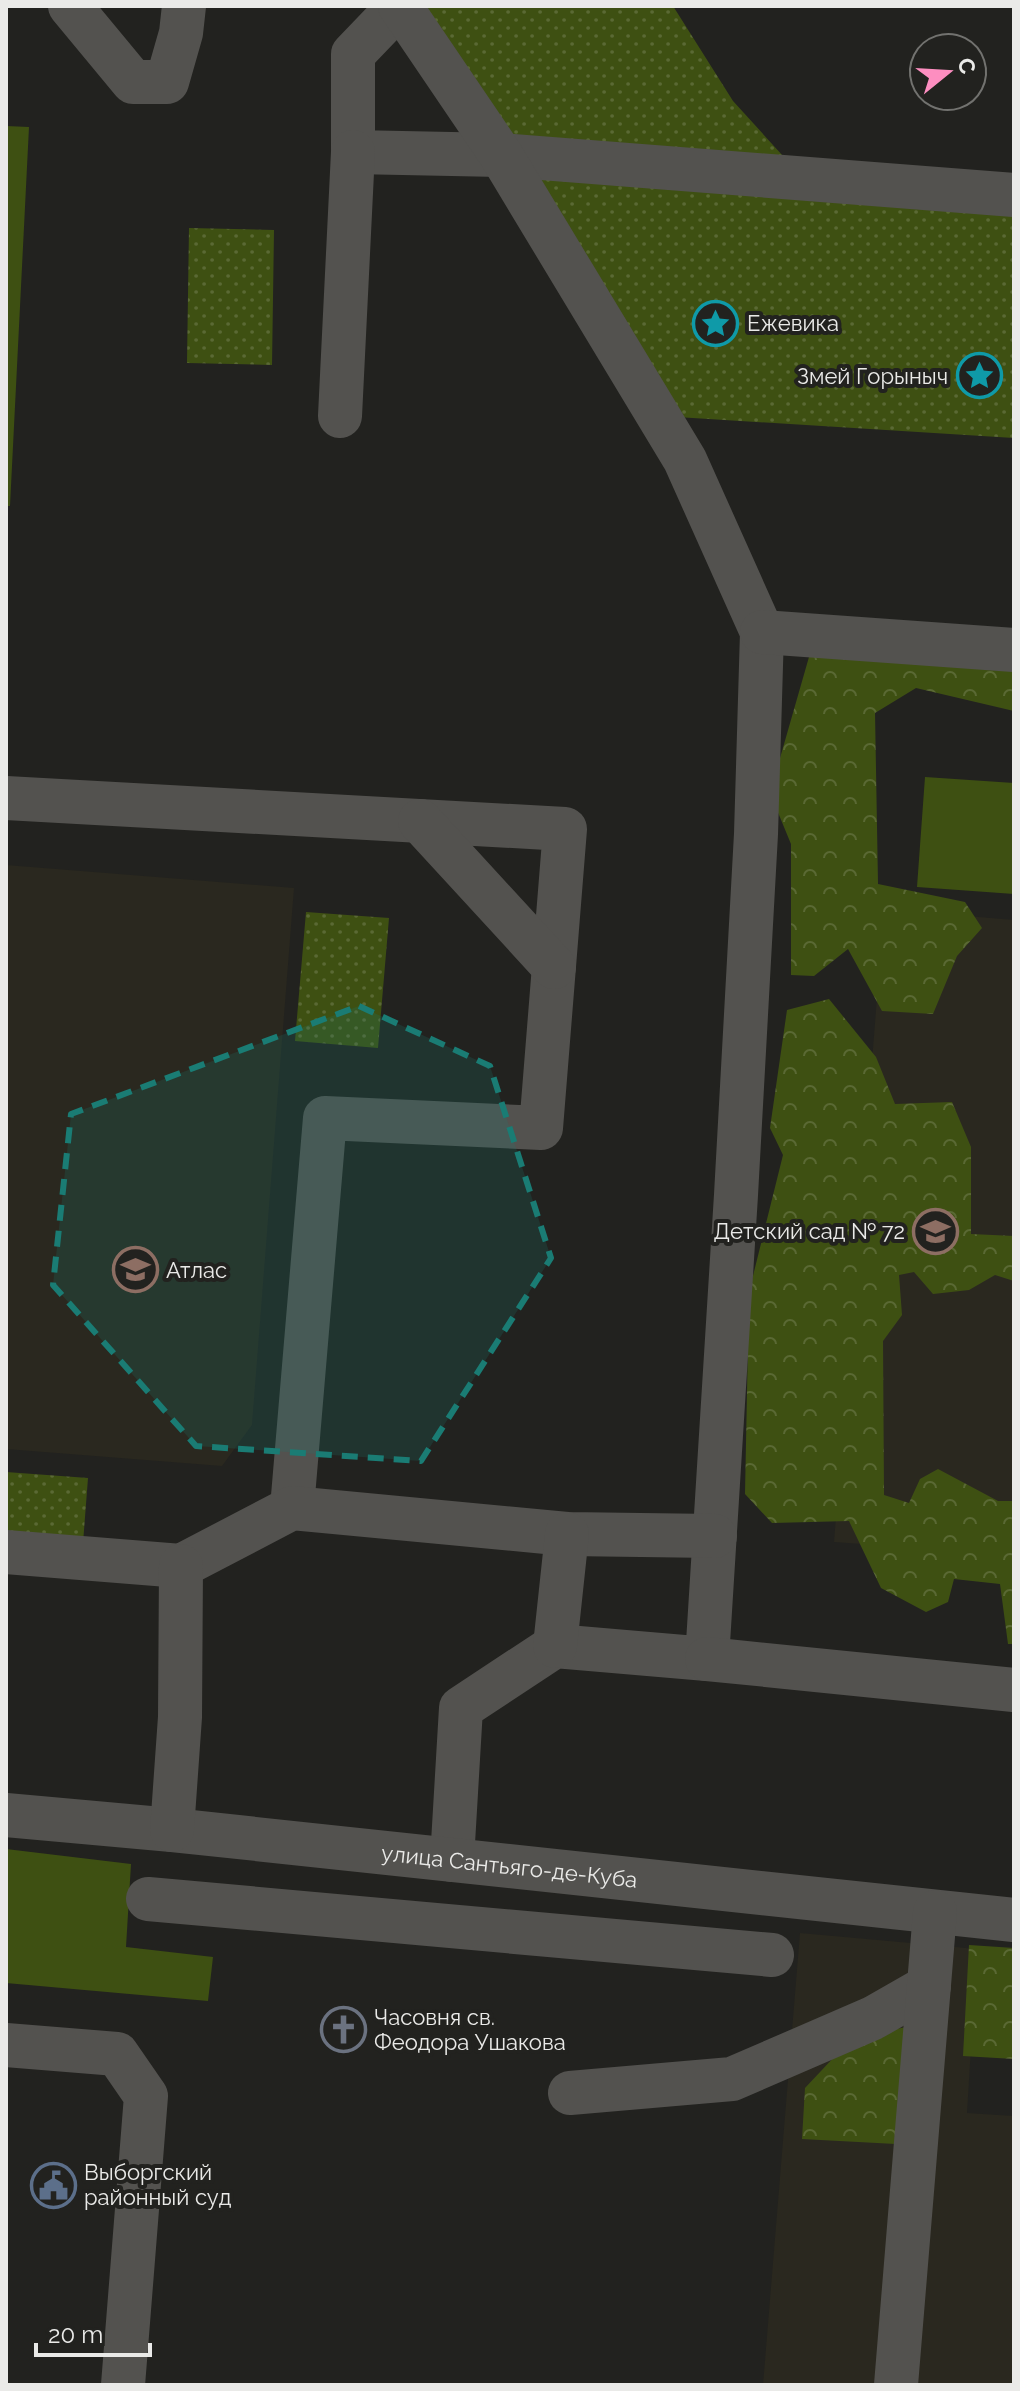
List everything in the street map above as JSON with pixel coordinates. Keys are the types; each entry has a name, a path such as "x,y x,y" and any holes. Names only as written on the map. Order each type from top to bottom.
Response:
{"street":[{"path":"70,6 133,82 167,82 181,33 184,6"},
{"path":"340,416 353,152 353,54 400,6 501,155 685,460 762,632 755,849 707,1659"},
{"path":"353,152 501,155 1014,195"},
{"path":"762,632 1014,650"},
{"path":"6,798 565,829 541,1128 325,1118 292,1508"},
{"path":"420,821 554,967"},
{"path":"6,1552 181,1566 292,1508 567,1534 715,1536"},
{"path":"555,1646 567,1534"},
{"path":"172,1830 180,1717 181,1566"},
{"path":"452,1860 461,1708 555,1646 1014,1690"},
{"name":"улица Сантьяго-де-Куба","path":"6,1815 1014,1920"},
{"path":"381,1920 387,1853"},
{"path":"148,1899 772,1955"},
{"path":"896,2385 935,1912"},
{"path":"570,2093 732,2079 873,2018 929,1986"},
{"path":"6,2045 117,2054 146,2096 123,2385"}],"highlighted area":[{"path":"359,1006 490,1066 551,1258 421,1461 196,1446 53,1285 71,1114"}],"shaded area":[{"name":"Атлас","path":"6,865 294,888 252,1425 222,1466 6,1449"},
{"name":"Детский сад № 72","path":"884,909 1014,920 1014,1555 834,1542"},
{"path":"800,1933 977,1949 967,2113 1014,2116 1014,2385 763,2385"}],"green space":[{"path":"411,6 673,6 733,101 783,156 505,142"},
{"path":"6,126 29,127 10,506 6,506"},
{"path":"527,170 1014,209 1014,438 677,417"},
{"path":"189,228 274,230 272,365 187,363"},
{"path":"1014,655 1014,711 916,688 875,713 878,884 965,902 982,928 957,956 933,1014 882,1011 848,949 814,976 791,975 791,844 770,793 809,657"},
{"path":"925,777 1014,783 1014,894 917,887"},
{"path":"306,912 389,918 378,1048 295,1041"},
{"path":"829,999 876,1057 895,1104 952,1102 971,1147 971,1234 1014,1236 1014,1281 995,1275 969,1290 933,1294 914,1272 899,1275 902,1315 883,1341 884,1495 909,1503 920,1479 938,1469 998,1501 1014,1501 1014,1644 1008,1644 1000,1584 954,1579 948,1602 926,1612 881,1588 849,1521 772,1523 745,1494 749,1292 783,1155 770,1128 787,1010"},
{"path":"6,1472 88,1478 83,1543 6,1537"},
{"path":"6,1849 131,1864 126,1947 213,1957 208,2001 6,1983"},
{"path":"969,1945 1014,1948 1014,2059 963,2056"},
{"path":"907,2027 896,2144 802,2139 805,2088 853,2037"}],"place":[{"name":"Ежевика","path":"716,323"},
{"name":"Змей Горыныч","path":"979,376"},
{"name":"Детский сад № 72","path":"936,1231"},
{"name":"Атлас","path":"135,1270"},
{"name":"Часовня св. Феодора Ушакова","path":"343,2030"},
{"name":"Выборгский районный суд","path":"53,2185"}]}
